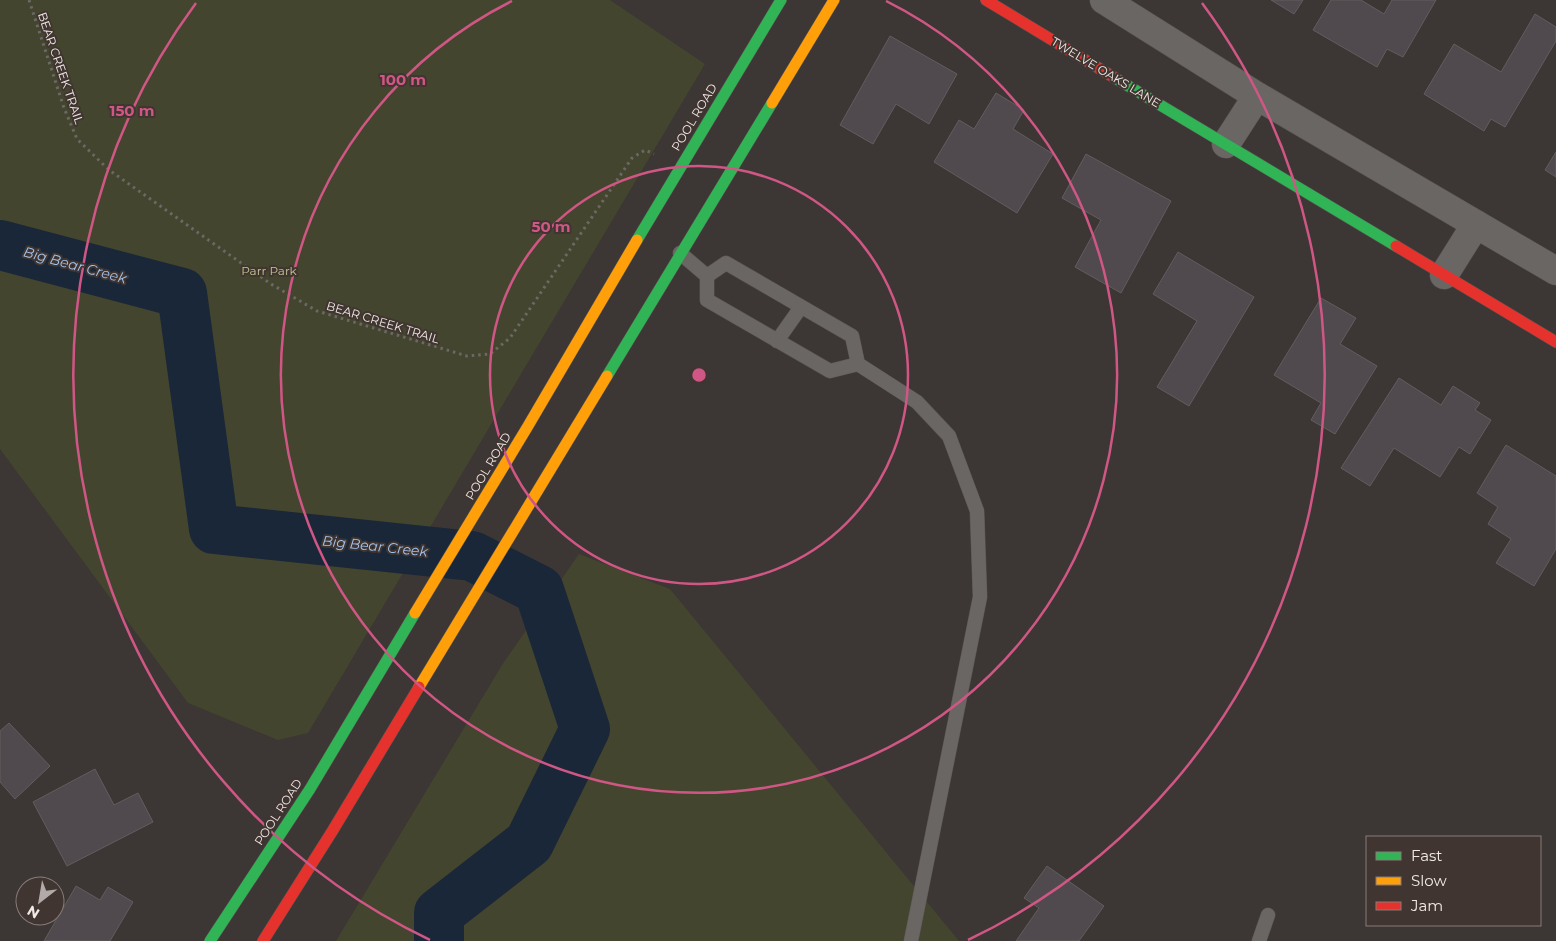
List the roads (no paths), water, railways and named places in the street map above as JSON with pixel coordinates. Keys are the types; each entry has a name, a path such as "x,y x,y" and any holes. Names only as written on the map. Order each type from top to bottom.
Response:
{"main road":[{"name":"POOL ROAD","path":"210,941 310,789 647,232 781,0"},
{"path":"263,941 561,450 677,251 834,0"},
{"name":"TWELVE OAKS LANE","path":"986,0 1556,342"}],"street":[{"path":"1104,0 1257,96 1556,271"},
{"path":"1226,144 1257,96"},
{"path":"1444,275 1476,224"}],"lane":[{"path":"677,251 706,276 707,300 830,370 858,364 917,402 948,436 977,511 980,597 911,941"},
{"path":"706,276 726,262 852,336 858,364"},
{"path":"777,341 801,307"},
{"path":"1259,941 1268,915"}],"waterway":[{"name":"Big Bear Creek","path":"0,245 182,293 214,529 472,556 539,590 585,729 529,843 439,913 439,941"}],"park label":[{"name":"Parr Park","path":"269,270"}]}
